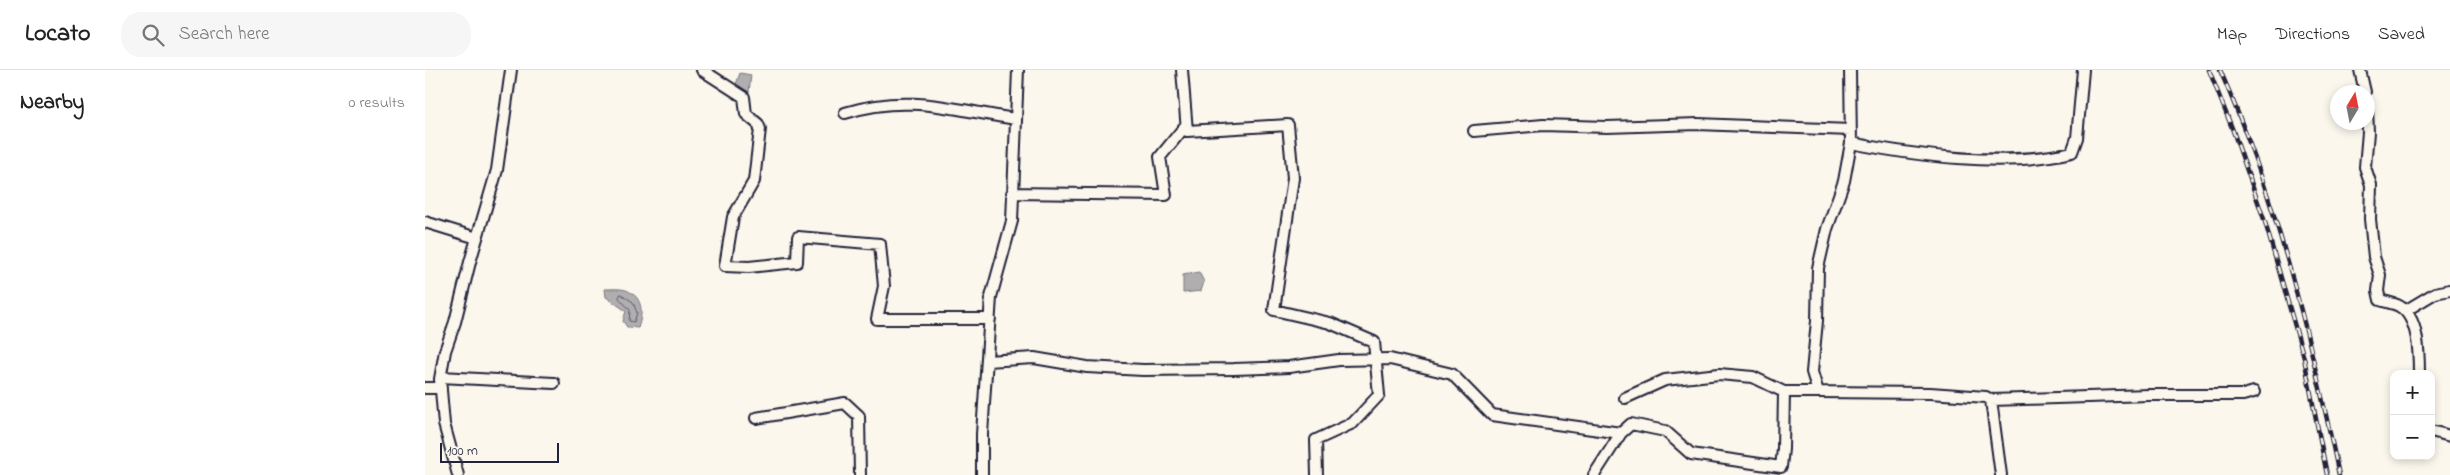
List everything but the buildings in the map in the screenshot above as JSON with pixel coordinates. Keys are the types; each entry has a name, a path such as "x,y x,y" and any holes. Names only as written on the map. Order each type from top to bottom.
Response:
{"street":[{"path":"458,475 452,460 444,424 441,377 445,351 497,170 505,124 511,70"},
{"path":"702,70 744,97 746,114 758,124 760,129 754,181 733,217 725,266 749,267 797,262 798,237 880,244 884,286 877,319 990,319"},
{"path":"983,475 982,434 991,297 1009,238 1013,193 1018,70"},
{"path":"1182,70 1187,131 1288,125 1293,178 1274,310 1330,323 1373,342 1379,395 1353,423 1316,440 1317,475"},
{"path":"1818,392 1812,372 1817,321 1818,268 1827,229 1844,181 1851,143 1850,70"},
{"path":"1851,143 1897,151 1977,159 2025,159 2072,152 2077,138 2083,70"},
{"path":"2360,70 2363,85"},
{"path":"845,113 879,103 929,104 1016,119"},
{"path":"1474,131 1543,126 1607,127 1698,124 1851,130"},
{"path":"1013,193 1166,195 1160,157 1186,125"},
{"path":"2369,130 2365,168 2371,185 2370,219 2374,257 2380,275 2378,292 2380,300 2399,306 2405,311 2413,326 2418,370"},
{"path":"425,222 477,238"},
{"path":"2405,311 2435,293 2450,290"},
{"path":"987,361 1034,358 1087,368 1234,370 1339,360 1390,359 1452,374 1492,415 1621,433"},
{"path":"1625,398 1665,380 1719,374 1753,377 1784,392 1938,393 1986,396 1991,400 2149,395 2243,395 2254,392"},
{"path":"441,377 553,383"},
{"path":"425,388 441,388"},
{"path":"1594,475 1621,433 1631,424 1665,431 1691,454 1781,467 1784,392"},
{"path":"1991,400 2001,475"},
{"path":"755,418 845,403 859,416 860,475"},
{"path":"2435,432 2450,436"}],"water":[{"path":"740,73 751,75 749,92 735,87"},
{"path":"1199,272 1204,282 1201,291 1183,293 1183,275"},
{"path":"605,289 624,289 636,297 641,306 638,328 627,327 623,321 626,311 606,297"}],"railway":[{"path":"2209,70 2232,128 2265,222 2304,358 2327,475"},
{"path":"2220,70 2259,169 2290,270 2304,320 2339,475"}]}
